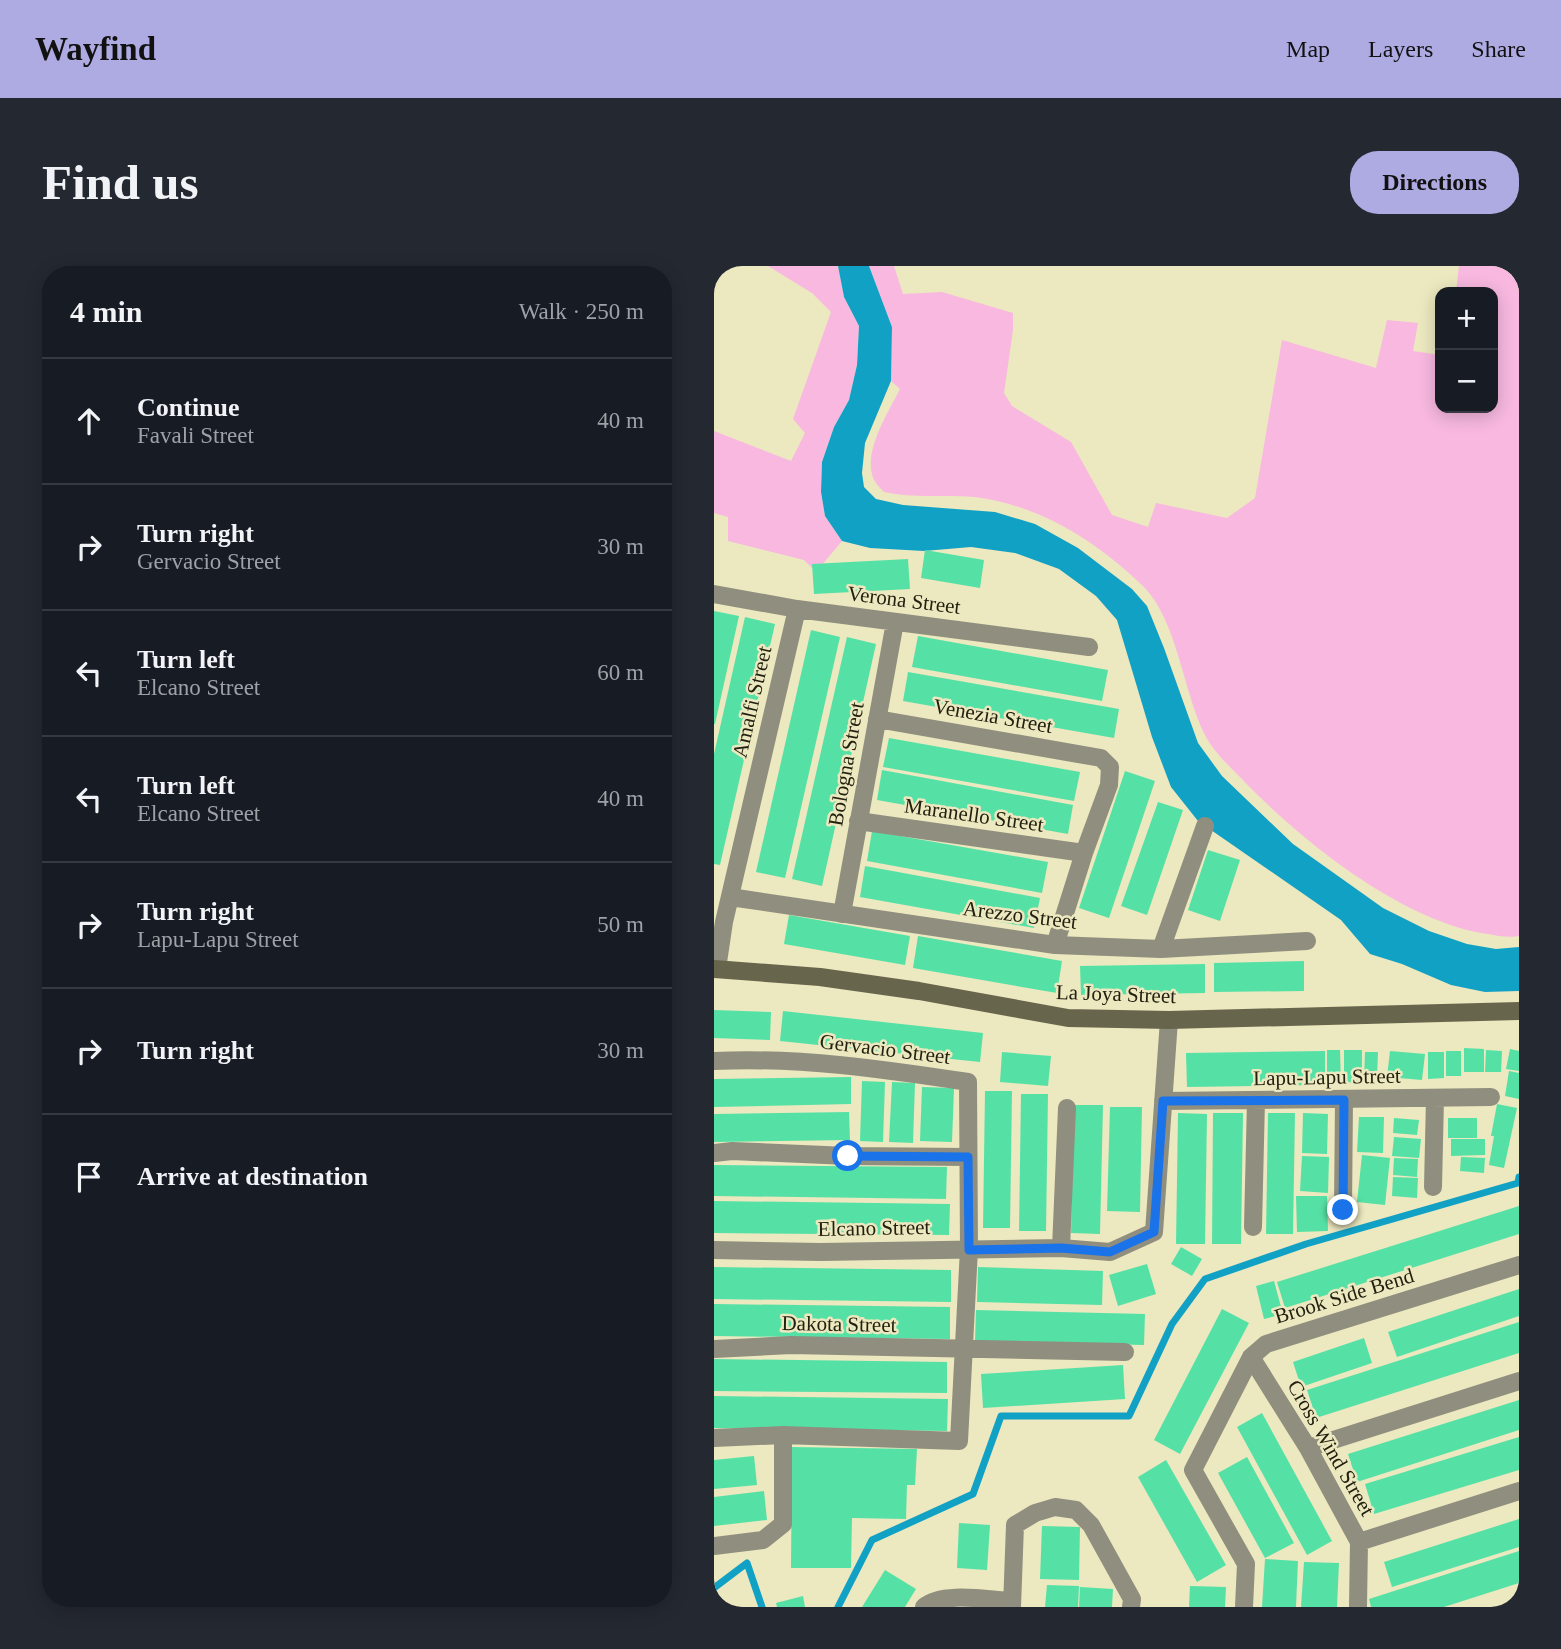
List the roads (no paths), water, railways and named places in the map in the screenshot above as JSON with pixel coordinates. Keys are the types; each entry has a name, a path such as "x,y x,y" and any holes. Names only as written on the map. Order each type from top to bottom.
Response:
{"street":[{"name":"Verona Street","path":"714,594 797,609 1089,647"},
{"name":"Amalfi Street","path":"716,969 730,897 797,609"},
{"name":"Bologna Street","path":"842,914 895,622"},
{"name":"Venezia Street","path":"877,719 1101,758 1110,767 1111,775 1084,853"},
{"name":"Maranello Street","path":"859,821 1084,853"},
{"path":"1161,949 1205,826"},
{"path":"1055,945 1084,853"},
{"name":"Arezzo Street","path":"730,897 1055,945 1161,949 1307,941"},
{"name":"La Joya Street","path":"716,969 820,977 1068,1018 1169,1020 1515,1011"},
{"name":"Elcano Street","path":"714,1250 821,1252 1061,1248 1110,1252 1154,1232 1169,1020"},
{"name":"Gervacio Street","path":"714,1061 761,1059 853,1065 968,1082 969,1250 959,1441 783,1435"},
{"name":"Lapu-Lapu Street","path":"1163,1101 1491,1097"},
{"path":"1433,1187 1435,1098"},
{"path":"1253,1227 1256,1100"},
{"path":"1343,1210 1344,1100"},
{"path":"1061,1248 1067,1108"},
{"path":"714,1153 732,1151 968,1157"},
{"name":"Brook Side Bend","path":"1251,1357 1266,1344 1519,1265"},
{"name":"Dakota Street","path":"714,1349 791,1345 1125,1352"},
{"path":"1244,1607 1246,1564 1193,1470 1251,1357"},
{"name":"Cross Wind Street","path":"1251,1357 1308,1448 1360,1542 1358,1607"},
{"path":"1308,1448 1519,1381"},
{"path":"714,1438 783,1435 783,1524 763,1540 714,1546"},
{"path":"1360,1542 1519,1491"},
{"path":"924,1607 928,1603 946,1598 1012,1604 1016,1525 1035,1513 1055,1507 1076,1510 1091,1525 1132,1599 1131,1607"}],"water":[{"path":"838,266 869,266 892,327 891,381 865,443 862,473 864,487 876,499 903,505 995,512 1035,524 1078,548 1132,589 1147,606 1198,743 1222,776 1293,844 1383,908 1429,931 1467,944 1496,949 1519,947 1519,991 1485,992 1451,985 1370,954 1341,920 1198,821 1171,787 1152,737 1117,620 1096,596 1059,569 1015,553 971,547 924,551 870,548 842,541 825,516 821,492 822,462 834,427 849,400 857,365 859,326 844,297"}],"waterway":[{"path":"838,1607 872,1540 973,1494 1001,1416 1129,1416 1172,1324 1205,1279 1306,1244 1518,1183 1519,1177"},
{"path":"714,1588 747,1563 762,1607"}]}
